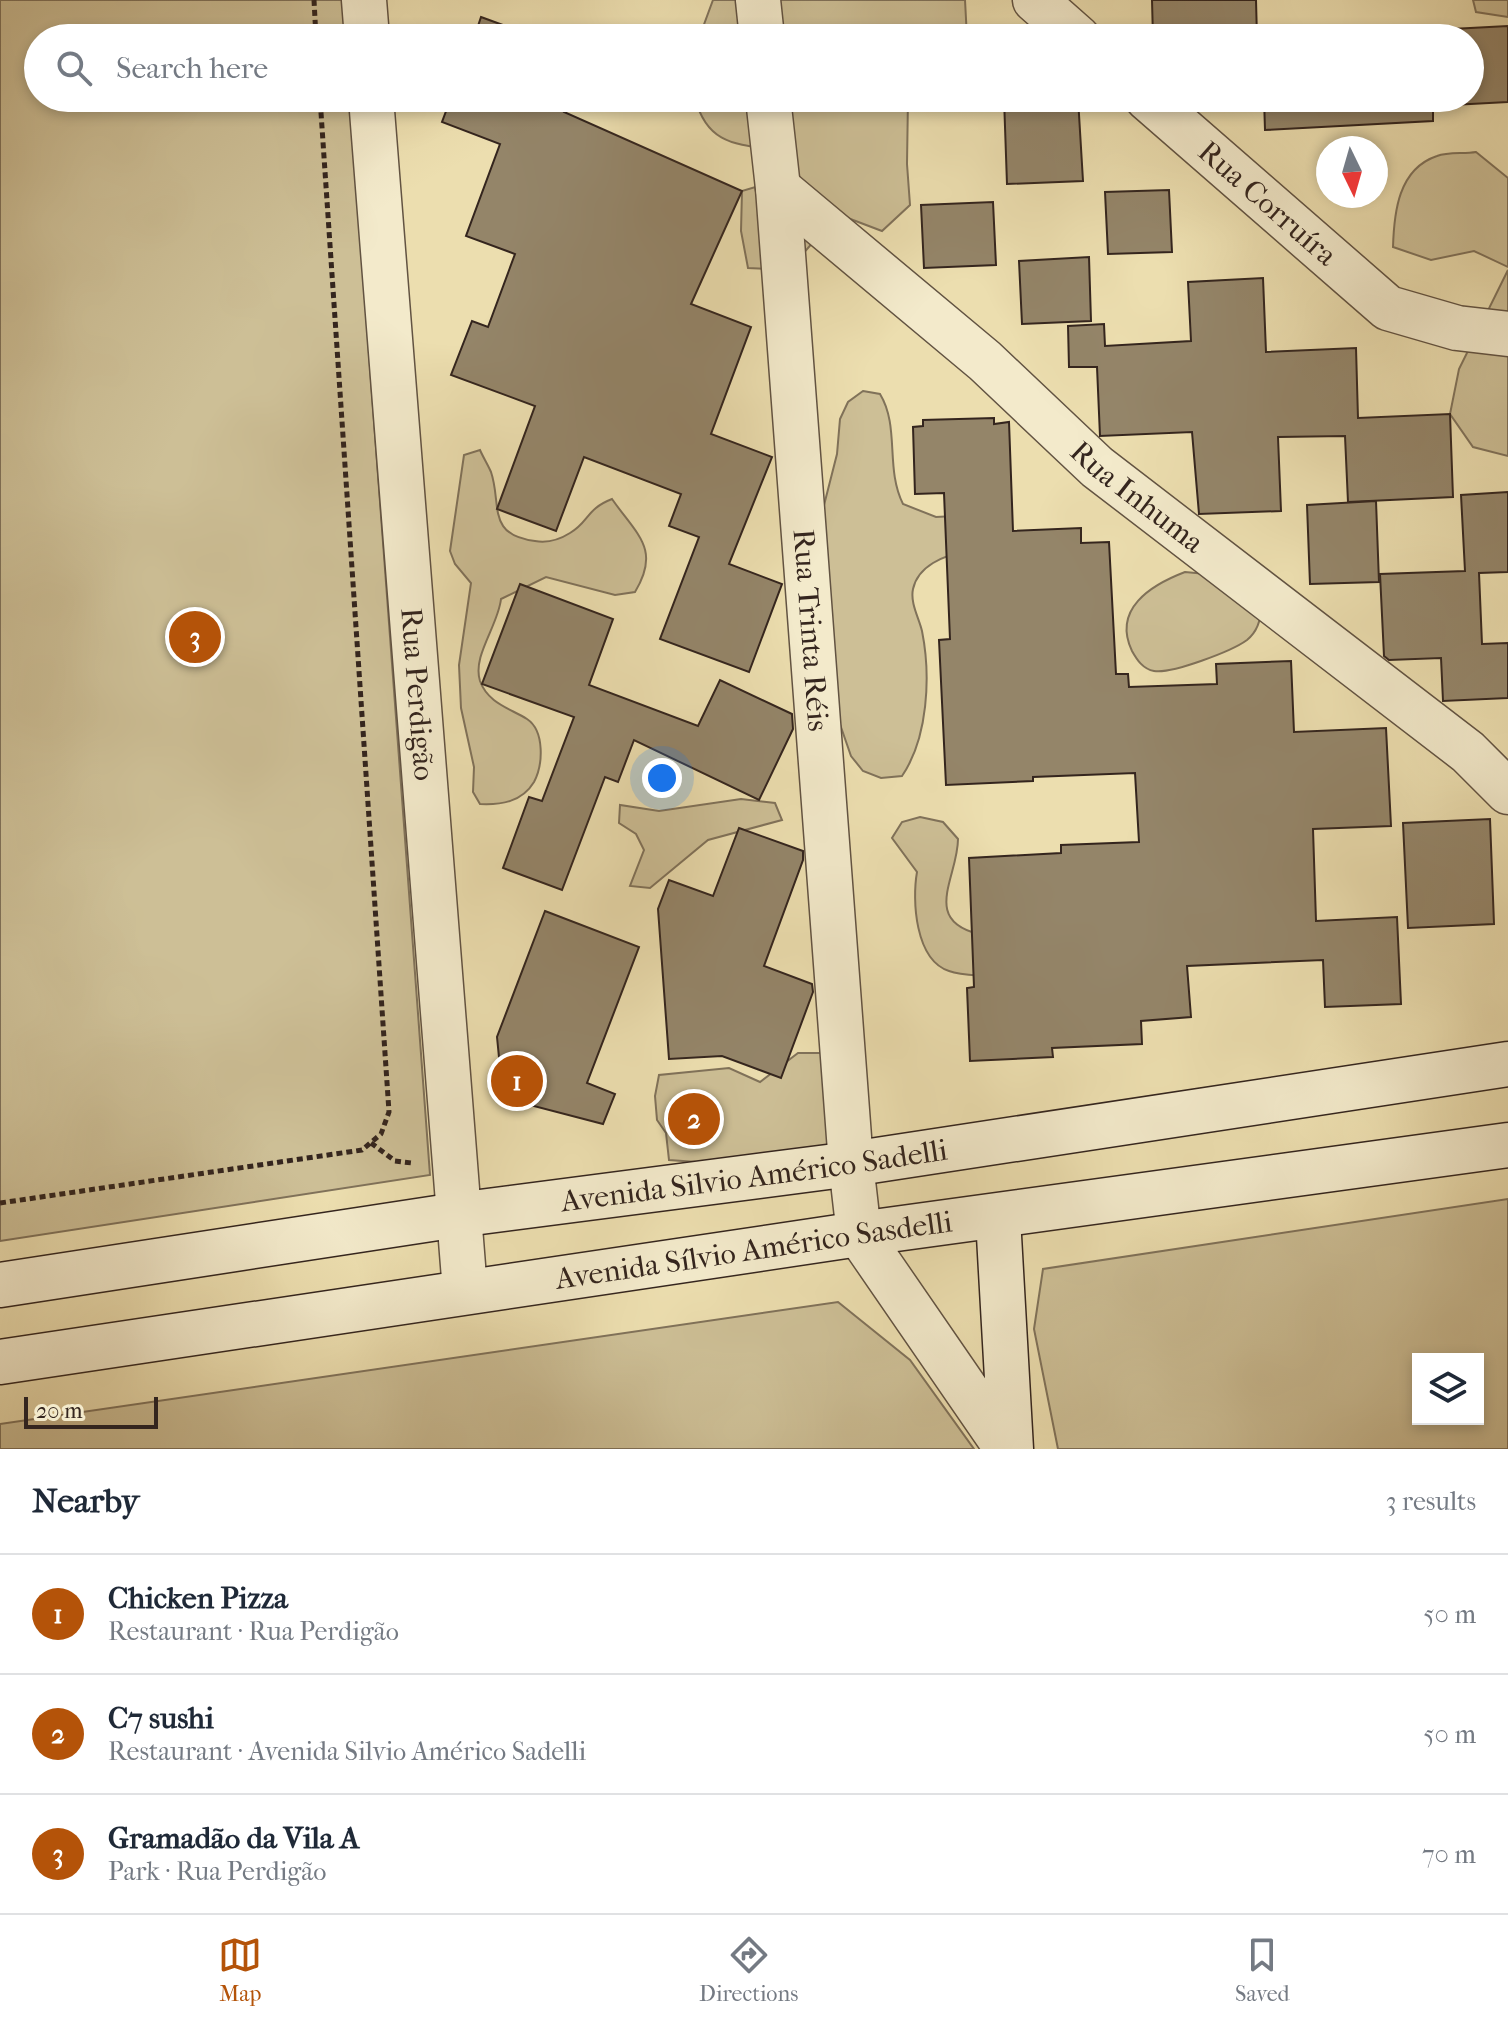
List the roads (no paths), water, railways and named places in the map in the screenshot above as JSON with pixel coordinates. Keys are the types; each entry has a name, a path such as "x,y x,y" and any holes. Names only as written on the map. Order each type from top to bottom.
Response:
{"street":[{"path":"364,0 366,24"},
{"path":"758,0 761,24"},
{"path":"1035,0 1062,24"},
{"name":"Rua Perdigão","path":"372,112 465,1291"},
{"name":"Rua Trinta Réis","path":"770,112 778,188 851,1164 859,1234"},
{"name":"Rua Corruíra","path":"1163,112 1388,308 1457,328 1508,334"},
{"name":"Rua Inhuma","path":"778,188 985,361 1097,467 1468,752 1508,792"},
{"name":"Avenida Silvio Américo Sadelli","path":"0,1285 457,1215 851,1164 1508,1064"},
{"name":"Avenida Sílvio Américo Sasdelli","path":"0,1362 859,1234 998,1218 1508,1145"},
{"path":"998,1218 1009,1449"},
{"path":"859,1234 1009,1449"}],"place":[{"name":"Gramadão da Vila A","path":"195,637"},
{"name":"Chicken Pizza","path":"517,1081"},
{"name":"C7 sushi","path":"694,1119"}]}
